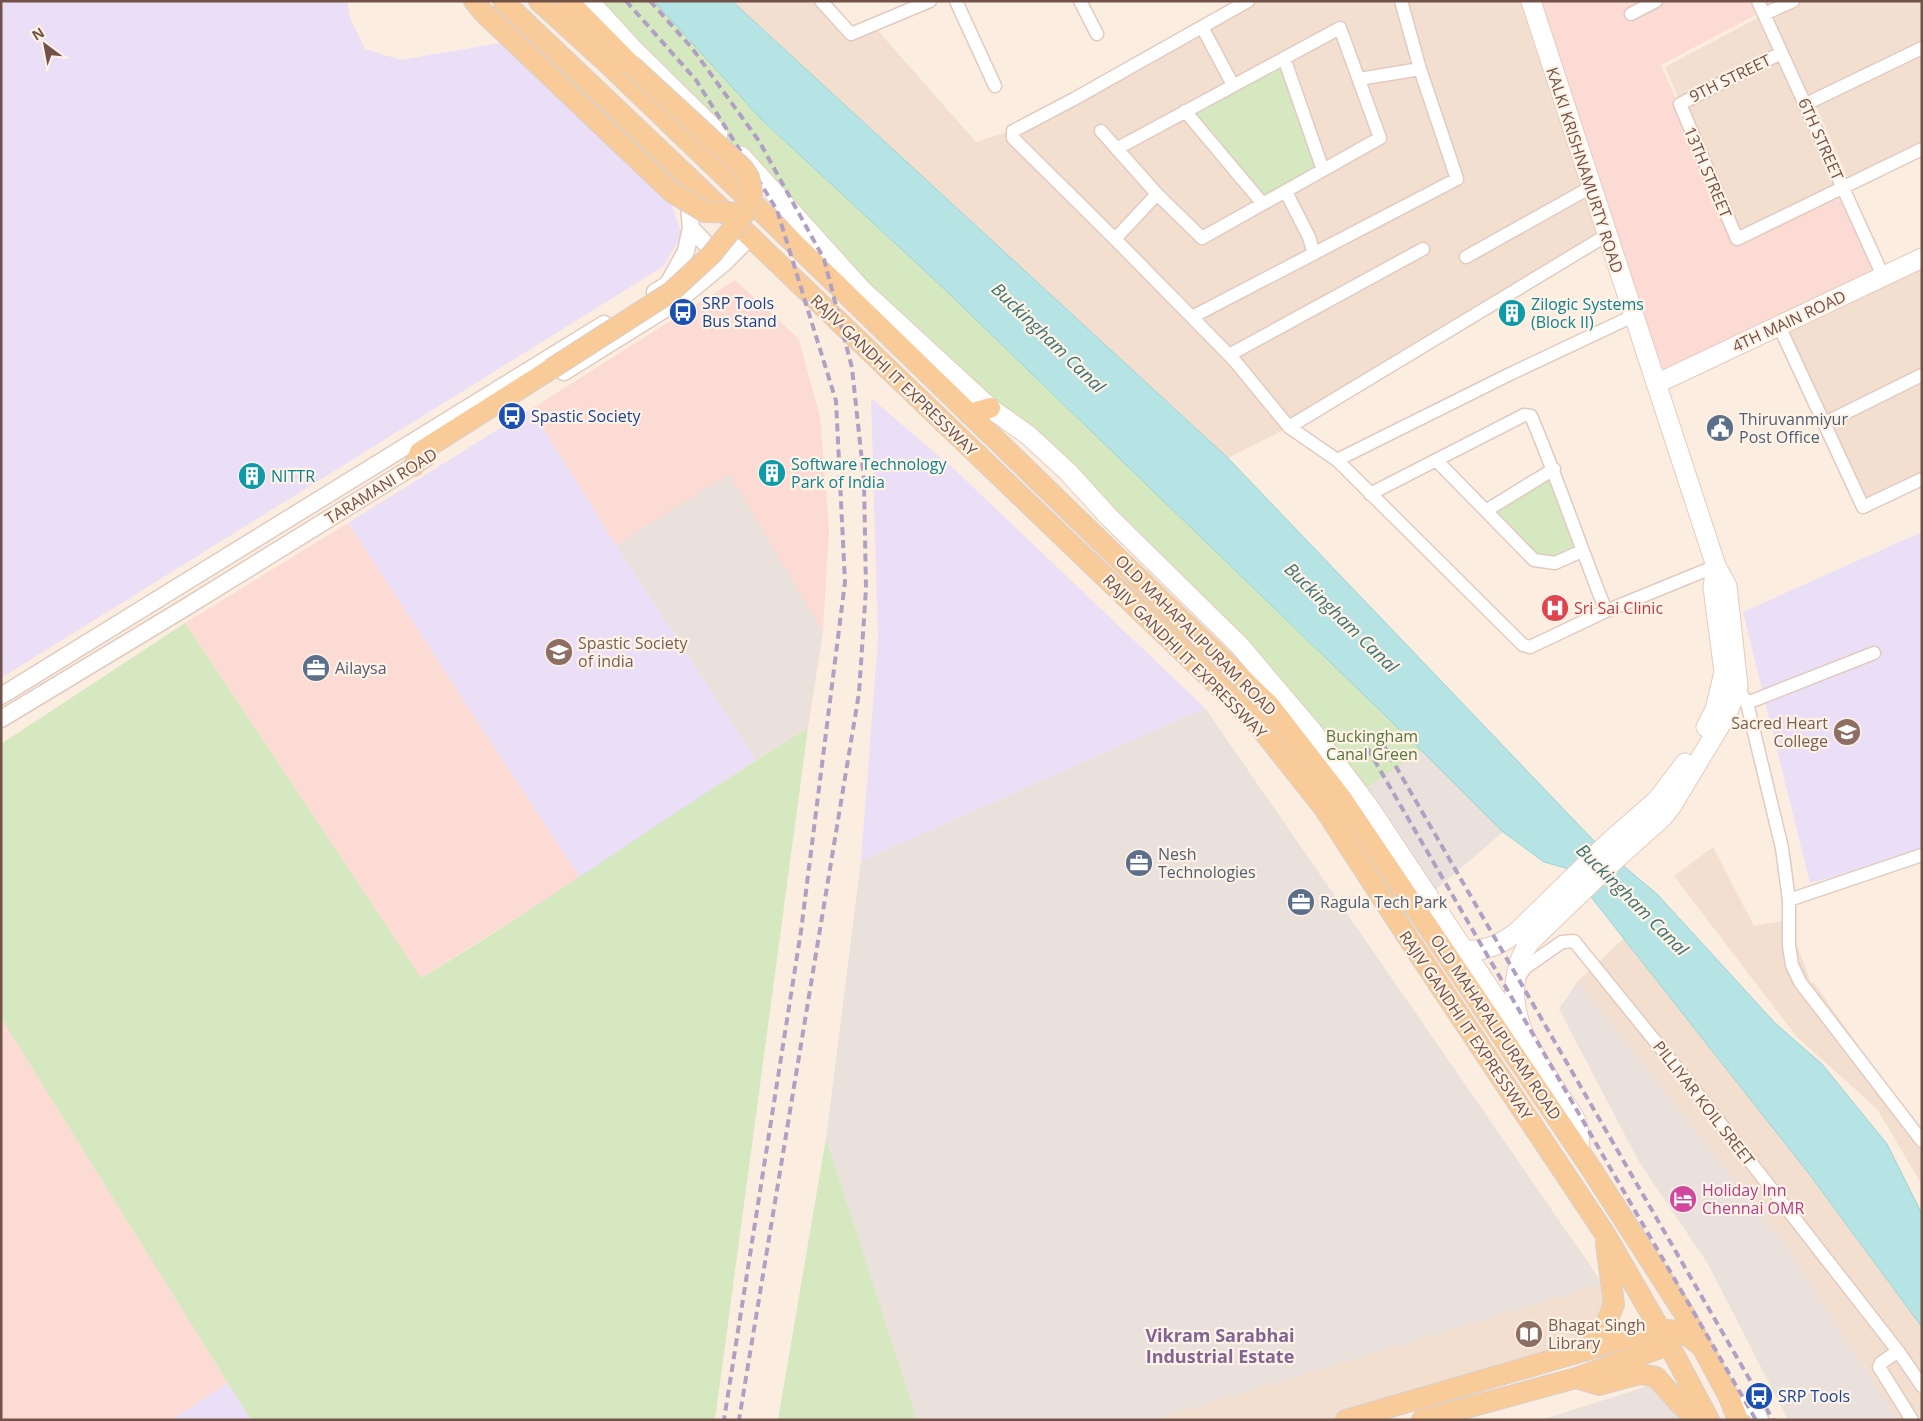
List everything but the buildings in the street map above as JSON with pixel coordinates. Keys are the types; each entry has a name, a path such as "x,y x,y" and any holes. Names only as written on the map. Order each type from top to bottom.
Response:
{"main road":[{"path":"474,1 483,12 673,193 705,212 745,213"},
{"path":"503,1 686,175"},
{"name":"OLD MAHAPALIPURAM ROAD","path":"539,1 605,61 1270,706 1342,799 1580,1152 1693,1329 1738,1420"},
{"path":"414,466 420,452 671,292 712,254 745,213 752,192 749,177 743,168 631,64 568,1"},
{"path":"589,1 632,48 750,164 862,290 990,408 1028,435 1069,473 1114,522 1240,646 1312,731 1369,806 1577,1122 1580,1152"},
{"name":"KALKI KRISHNAMURTY ROAD","path":"1530,1 1716,566 1727,586 1738,686 1726,714 1710,730"},
{"name":"RAJIV GANDHI IT EXPRESSWAY","path":"686,175 1255,721 1324,808 1416,950 1606,1234 1709,1420"},
{"name":"4TH MAIN ROAD","path":"1656,384 1922,258"},
{"path":"969,414 990,408"},
{"path":"980,457 997,441"},
{"path":"1014,489 1029,472"},
{"name":"KALKI KRISHNAMURTY ROAD","path":"1710,730 1724,672 1713,587 1716,566"},
{"path":"1530,1048 1516,1009 1515,982 1525,936 1596,854 1662,795 1710,730"},
{"path":"1342,799 1369,806"},
{"path":"1464,950 1481,950 1513,936 1525,936"},
{"path":"1585,1351 1603,1332 1614,1304 1606,1234"},
{"path":"1346,1420 1585,1351 1683,1332 1703,1347"},
{"path":"1422,1420 1576,1378 1664,1337"},
{"path":"1576,1378 1599,1385 1640,1374 1656,1377 1679,1403 1698,1420"}],"street":[{"path":"821,1 851,34 930,1"},
{"path":"956,1 995,86"},
{"path":"1080,1 1097,34"},
{"path":"1248,1 1074,99 1013,131 1012,138 1229,355 1289,427 1337,460 1524,645 1530,647 1606,611 1716,566"},
{"path":"1192,317 1457,179 1420,69 1402,1"},
{"path":"1631,14 1656,1"},
{"name":"6TH STREET","path":"1758,1 1883,276"},
{"path":"1764,14 1793,1"},
{"path":"1202,27 1233,85"},
{"path":"1101,131 1157,194 1202,238 1380,138 1340,28 1118,148"},
{"path":"1806,104 1922,48"},
{"name":"9TH STREET","path":"1680,104 1782,53"},
{"path":"1284,58 1323,170"},
{"path":"1359,79 1420,69"},
{"name":"13TH STREET","path":"1680,104 1737,239 1844,188"},
{"path":"1185,111 1263,204"},
{"path":"1844,188 1922,149"},
{"path":"686,175 691,228 724,263"},
{"path":"1466,257 1591,187"},
{"path":"1286,192 1310,237 1314,254"},
{"path":"1115,239 1157,194"},
{"name":"TARAMANI ROAD","path":"1,696 668,284 686,251 691,228"},
{"path":"1289,427 1607,235"},
{"name":"TARAMANI ROAD","path":"1,719 183,609 678,301 724,263 750,237"},
{"path":"1229,355 1423,249"},
{"path":"1337,460 1508,374 1633,316"},
{"path":"1779,326 1863,507 1922,479"},
{"path":"1825,423 1922,376"},
{"path":"1370,494 1524,415 1531,416 1554,469 1582,551 1606,611"},
{"path":"1436,460 1534,560 1555,562 1582,551"},
{"path":"1487,510 1554,469"},
{"path":"1747,703 1874,653"},
{"path":"1724,672 1738,686 1747,703 1782,848 1788,900 1789,946 1792,966 1800,982 1922,1141"},
{"path":"1788,900 1922,855"},
{"name":"PILLIYAR KOIL SREET","path":"1515,982 1526,967 1547,952 1562,942 1574,941 1685,1078 1898,1351"},
{"path":"1912,1420 1879,1367 1898,1351 1922,1386"},
{"path":"1728,1397 1758,1415"}],"shaded area":[{"path":"8,1 347,1 350,18 365,49 401,60 500,43 672,206 682,234 664,266 1,678 1,5"},
{"path":"732,1 821,1 851,34 873,25 976,142 1007,132 1248,1 1522,1 1603,246 1289,427 1228,458"},
{"path":"1538,1 1756,1 1761,12 1661,65 1737,239 1844,188 1883,276 1664,370 1654,350"},
{"path":"1788,1 1922,1 1922,47 1808,101 1766,11"},
{"path":"1761,16 1839,185 1737,233 1665,67"},
{"path":"1922,53 1922,147 1850,183 1815,104"},
{"path":"1922,266 1922,370 1826,416 1786,331"},
{"path":"735,280 799,339 820,417 829,529 823,632 729,475 616,545 531,409"},
{"path":"1922,380 1922,474 1864,501 1828,424"},
{"path":"871,398 955,470 1205,708 861,861 878,639"},
{"name":"Spastic Society of india","path":"531,409 616,545 756,760 580,878 348,523"},
{"path":"729,474 823,632 808,728 756,760 616,545"},
{"path":"348,523 580,878 421,978 185,623"},
{"name":"Sacred Heart College","path":"1922,532 1922,853 1810,883 1743,612"},
{"path":"1205,708 1603,1284 1154,1420 917,1420 826,1138 861,861"},
{"path":"1422,751 1503,832 1435,890 1365,789"},
{"path":"1713,847 1754,926 1788,920 1811,983 1814,983 1922,1136 1922,1185 1877,1109 1796,1036 1674,876"},
{"path":"1624,938 1810,1175 1922,1327 1922,1420 1898,1420 1786,1245 1578,981"},
{"path":"1578,981 1786,1245 1898,1420 1788,1420 1708,1264 1639,1162 1559,1009"},
{"path":"1,1018 228,1383 171,1420 1,1420"},
{"path":"1603,1284 1605,1314 1586,1345 1348,1420 1154,1420"},
{"path":"228,1383 251,1420 171,1420"},
{"path":"1648,1386 1699,1404 1706,1420 1541,1420"}],"green space":[{"name":"Buckingham Canal Green","path":"581,1 654,1 762,120 937,282 1422,751 1365,789 1100,492 1050,446 972,383 839,257"},
{"path":"1281,64 1317,167 1264,196 1191,112"},
{"path":"1554,474 1581,551 1554,561 1535,557 1493,510"},
{"path":"185,623 421,978 519,917 759,758 808,728 715,1420 251,1420 1,1018 1,744"},
{"path":"826,1138 917,1420 778,1420"}],"water":[{"name":"Buckingham Canal","path":"654,1 732,1 1228,458 1595,842 1657,894 1776,1024 1822,1064 1887,1144 1922,1214 1922,1327 1810,1175 1569,869 1544,862 1503,832 1422,751 937,282 762,120"}],"railway":[{"path":"626,1 696,80 777,210 836,401 845,582 801,931 724,1420"},
{"path":"650,1 692,48 759,141 824,259 852,368 864,480 866,589 859,693 739,1420"},
{"path":"1376,732 1773,1420"},
{"path":"1361,737 1756,1420"}],"place":[{"name":"SRP Tools Bus Stand","path":"683,312"},
{"name":"Zilogic Systems (Block II)","path":"1512,313"},
{"name":"Spastic Society","path":"512,416"},
{"name":"Thiruvanmiyur Post Office","path":"1720,428"},
{"name":"Software Technology Park of India","path":"772,473"},
{"name":"NITTR","path":"252,476"},
{"name":"Sri Sai Clinic","path":"1555,608"},
{"name":"Spastic Society of india","path":"559,652"},
{"name":"Ailaysa","path":"316,668"},
{"name":"Sacred Heart College","path":"1847,732"},
{"name":"Nesh Technologies","path":"1139,863"},
{"name":"Ragula Tech Park","path":"1301,902"},
{"name":"Holiday Inn Chennai OMR","path":"1683,1199"},
{"name":"Bhagat Singh Library","path":"1529,1334"},
{"name":"SRP Tools","path":"1759,1396"}],"district":[{"name":"Vikram Sarabhai Industrial Estate","path":"1220,1346"}]}
